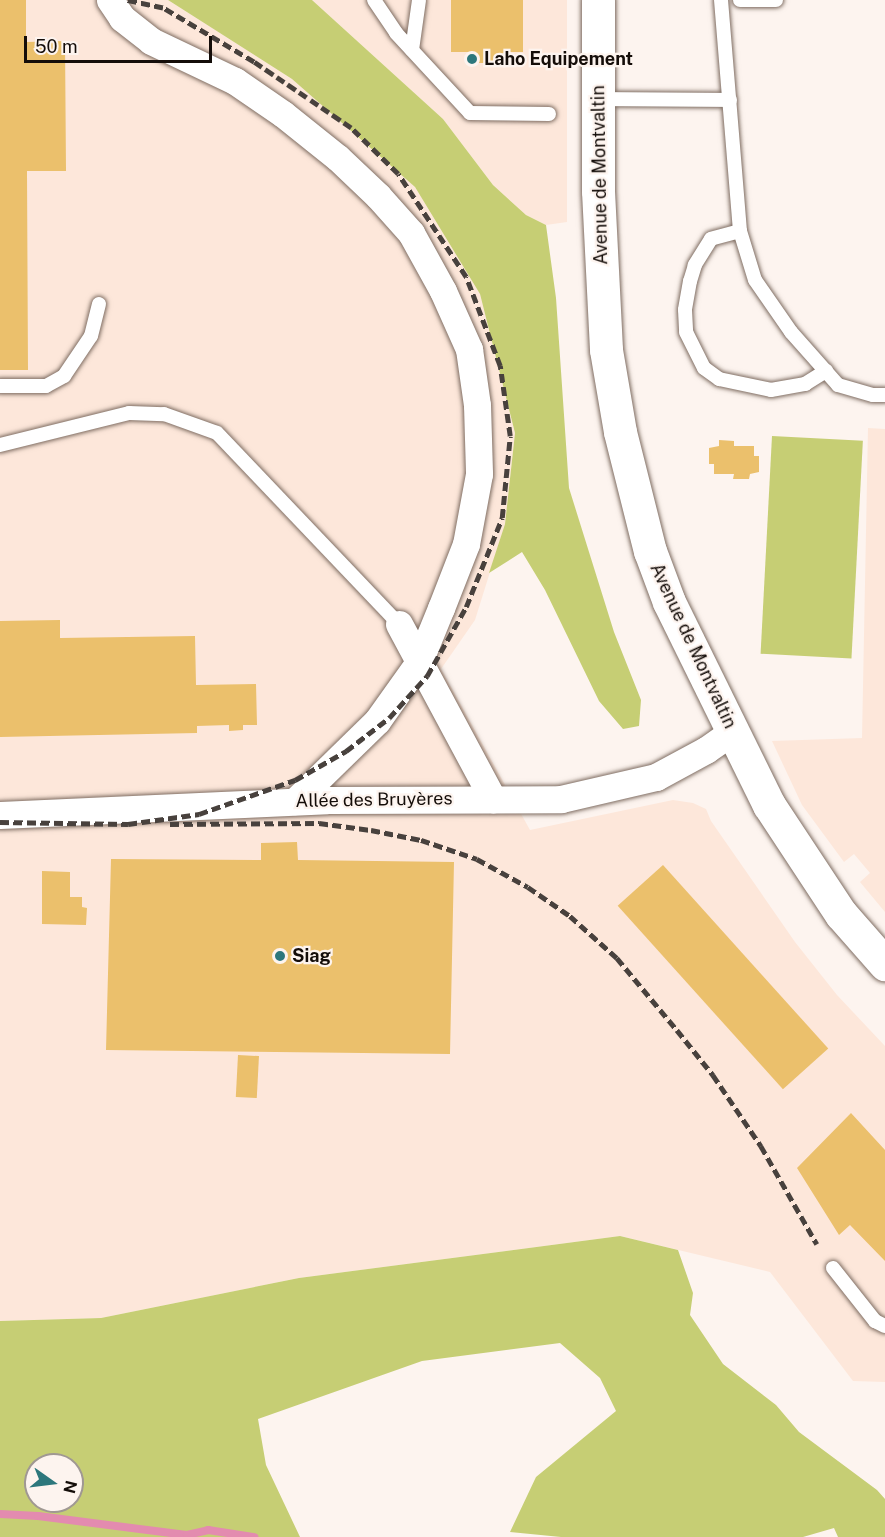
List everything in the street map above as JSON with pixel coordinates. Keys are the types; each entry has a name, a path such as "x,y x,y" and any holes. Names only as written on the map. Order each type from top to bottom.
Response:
{"street":[{"path":"110,0 122,18 151,41 234,81 283,114 338,158 378,196 411,233 443,291 469,349 477,405 479,474 466,544 419,662 377,721 295,801"},
{"name":"Avenue de Montvaltin","path":"598,0 598,191 606,350 620,432 650,551 669,602 769,805 841,914 885,964"},
{"path":"399,624 493,799"},
{"name":"Allée des Bruyères","path":"0,815 295,801 561,800 656,777 706,750 733,731"}],"lane":[{"path":"374,0 396,33 470,113 549,114"},
{"path":"412,50 419,0"},
{"path":"721,0 740,231 755,280 792,332 838,385 873,395 885,395"},
{"path":"740,0 776,0"},
{"path":"598,99 730,100"},
{"path":"740,231 711,239 695,265 690,281 685,310 686,332 704,368 719,379 771,390 805,384 826,371"},
{"path":"0,386 46,386 64,376 91,336 99,304"},
{"path":"0,445 129,414 164,414 218,433 399,624"},
{"path":"833,1268 875,1321 885,1326"}],"shaded area":[{"path":"0,0 168,0 292,79 415,187 480,294 515,433 505,524 475,620 441,669 530,830 673,800 693,803 706,809 711,821 795,942 837,995 885,1046 885,1382 853,1381 770,1272 620,1236 299,1278 101,1318 0,1321"},
{"name":"Laho Equipement","path":"312,0 567,0 567,222 546,225 526,215 493,185 443,119"},
{"path":"868,428 885,429 885,912 860,882 870,873 854,854 844,862 802,805 772,741 862,738"}],"green space":[{"path":"168,0 312,0 443,119 493,185 526,215 546,225 556,298 569,488 614,632 641,700 639,726 623,729 599,701 545,590 522,552 489,573 505,524 515,433 480,294 415,187 292,79"},
{"path":"772,436 863,441 851,658 761,654"},
{"path":"620,1236 678,1250 693,1293 690,1315 723,1364 776,1405 799,1432 877,1490 885,1499 885,1537 838,1537 834,1528 803,1537 561,1537 510,1532 536,1477 616,1411 600,1378 560,1343 422,1361 258,1419 266,1465 300,1537 0,1537 0,1321 101,1318 299,1278"}],"building":[{"path":"0,0 26,0 26,42 65,41 66,171 27,171 28,370 0,370"},
{"path":"451,0 523,0 523,52 504,52 498,63 475,63 469,52 451,52"},
{"path":"719,440 734,441 734,446 754,446 754,456 759,456 759,472 750,474 749,479 733,479 734,474 714,474 714,464 709,464 709,448 719,446"},
{"path":"60,620 60,638 195,636 196,685 256,684 257,725 243,725 243,730 229,731 229,725 197,726 197,733 0,737 0,621"},
{"name":"Siag","path":"297,842 298,860 454,862 450,1054 106,1050 111,859 261,860 261,843"},
{"path":"663,865 828,1049 783,1089 618,906"},
{"path":"42,871 70,872 70,897 82,897 82,907 87,908 86,925 42,924"},
{"path":"238,1055 259,1056 257,1098 236,1097"},
{"path":"851,1113 885,1150 885,1261 850,1225 839,1235 797,1168"}],"waterway":[{"path":"0,1514 38,1516 187,1535 208,1530 254,1537"}],"railway":[{"path":"0,822 128,824 199,814 295,780 346,751 389,718 427,676 466,607 502,518 510,436 500,366 466,277 398,174 351,128 254,62 163,8 126,0"},
{"path":"170,824 319,823 371,830 421,840 477,859 528,887 570,916 617,958 677,1030 713,1075 761,1146 817,1244"}],"place":[{"name":"Laho Equipement","path":"472,59"},
{"name":"Siag","path":"280,956"}]}
